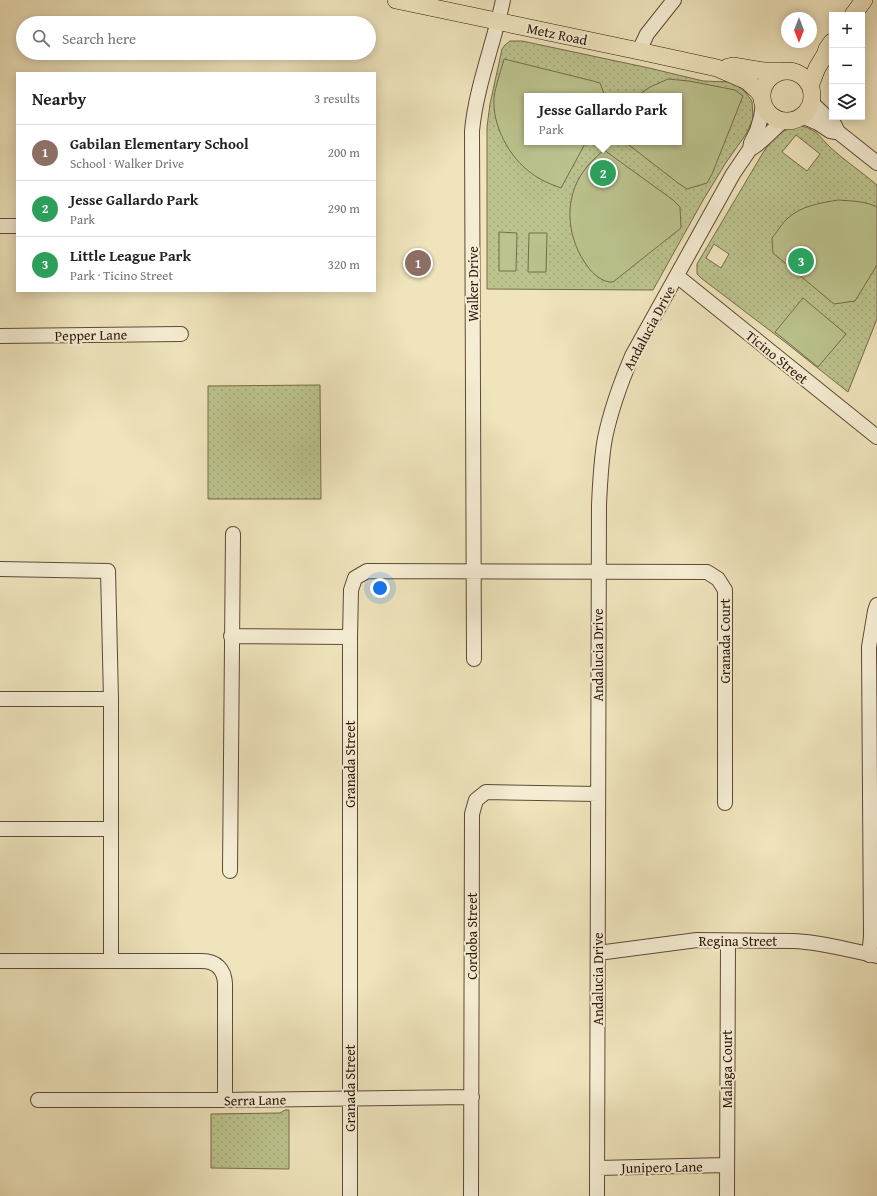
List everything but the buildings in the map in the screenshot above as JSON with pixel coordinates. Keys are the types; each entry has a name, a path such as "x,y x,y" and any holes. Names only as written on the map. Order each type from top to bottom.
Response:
{"main road":[{"name":"Metz Road","path":"396,0 718,68 747,81 757,90 762,100"},
{"path":"855,12 864,0"},
{"path":"829,45 826,55 817,68 807,112 796,119 783,121 771,115 766,110 762,100 765,83 773,74 786,71 809,61 829,45"},
{"name":"Metz Road","path":"718,68 733,66 764,71 786,71"},
{"path":"786,71 804,76 811,94"}],"street":[{"name":"Walker Drive","path":"474,659 472,131 476,106 503,0"},
{"path":"639,51 647,34 674,0"},
{"path":"811,94 834,124 838,132 877,164"},
{"name":"Andalucia Drive","path":"597,1196 599,572 600,478 605,438 620,386 632,356 732,174 750,149 761,117 762,100"},
{"path":"802,116 818,123 830,131 838,132"},
{"name":"Andalucia Drive","path":"750,149 756,146 783,121"},
{"path":"0,226 16,226"},
{"name":"Ticino Street","path":"676,276 877,437"},
{"name":"Pepper Lane","path":"0,336 181,334"},
{"path":"230,871 233,534"},
{"path":"0,569 108,571 111,700 110,961"},
{"name":"Granada Street","path":"350,1196 350,590 355,578 367,571 599,572"},
{"name":"Granada Court","path":"599,572 707,572 718,579 725,590 726,803"},
{"path":"873,955 871,937 869,647 877,605"},
{"path":"232,636 350,637"},
{"path":"0,699 111,700"},
{"name":"Cordoba Street","path":"471,1196 472,814 476,800 486,792 598,794"},
{"path":"0,829 110,829"},
{"name":"Regina Street","path":"598,953 697,940 808,942 873,955"},
{"name":"Malaga Court","path":"727,1196 728,941"},
{"path":"0,961 207,961 216,964 223,973 225,983 225,1100"},
{"name":"Serra Lane","path":"38,1100 225,1100 472,1097"},
{"name":"Junipero Lane","path":"597,1168 727,1165"}],"green space":[{"path":"510,41 522,41 703,81 731,82 746,93 752,101 753,119 746,134 725,164 702,202 653,290 487,289 487,127 490,104 502,49"},
{"path":"504,59 600,83 604,93 524,93 524,145 584,145 561,188 538,178 531,173 509,149 499,129 496,119 494,98"},
{"path":"668,79 689,81 735,90 743,96 707,183 687,189 629,145 682,145 682,93 641,93 650,87"},
{"path":"802,126 818,134 836,153 877,185 877,319 848,392 697,274 697,264 764,151 776,137 784,131","holes":["796,135 820,154 807,171 782,152","714,244 729,254 721,268 706,258"]},
{"path":"604,150 673,200 680,207 681,228 613,282 602,280 588,267 576,246 570,222 570,210 575,186 586,168"},
{"path":"838,200 863,202 877,207 877,265 855,301 834,304 773,253 772,238 786,220 793,214 805,208"},
{"path":"499,232 517,233 516,271 499,271"},
{"path":"529,233 547,233 546,272 528,272"},
{"path":"803,298 846,334 818,367 775,332"},
{"path":"320,385 321,499 208,499 208,386"},
{"path":"285,1110 289,1110 289,1169 211,1168 211,1114 280,1113"}],"place":[{"name":"Jesse Gallardo Park","path":"603,173"},
{"name":"Little League Park","path":"801,261"},
{"name":"Gabilan Elementary School","path":"418,263"}]}
